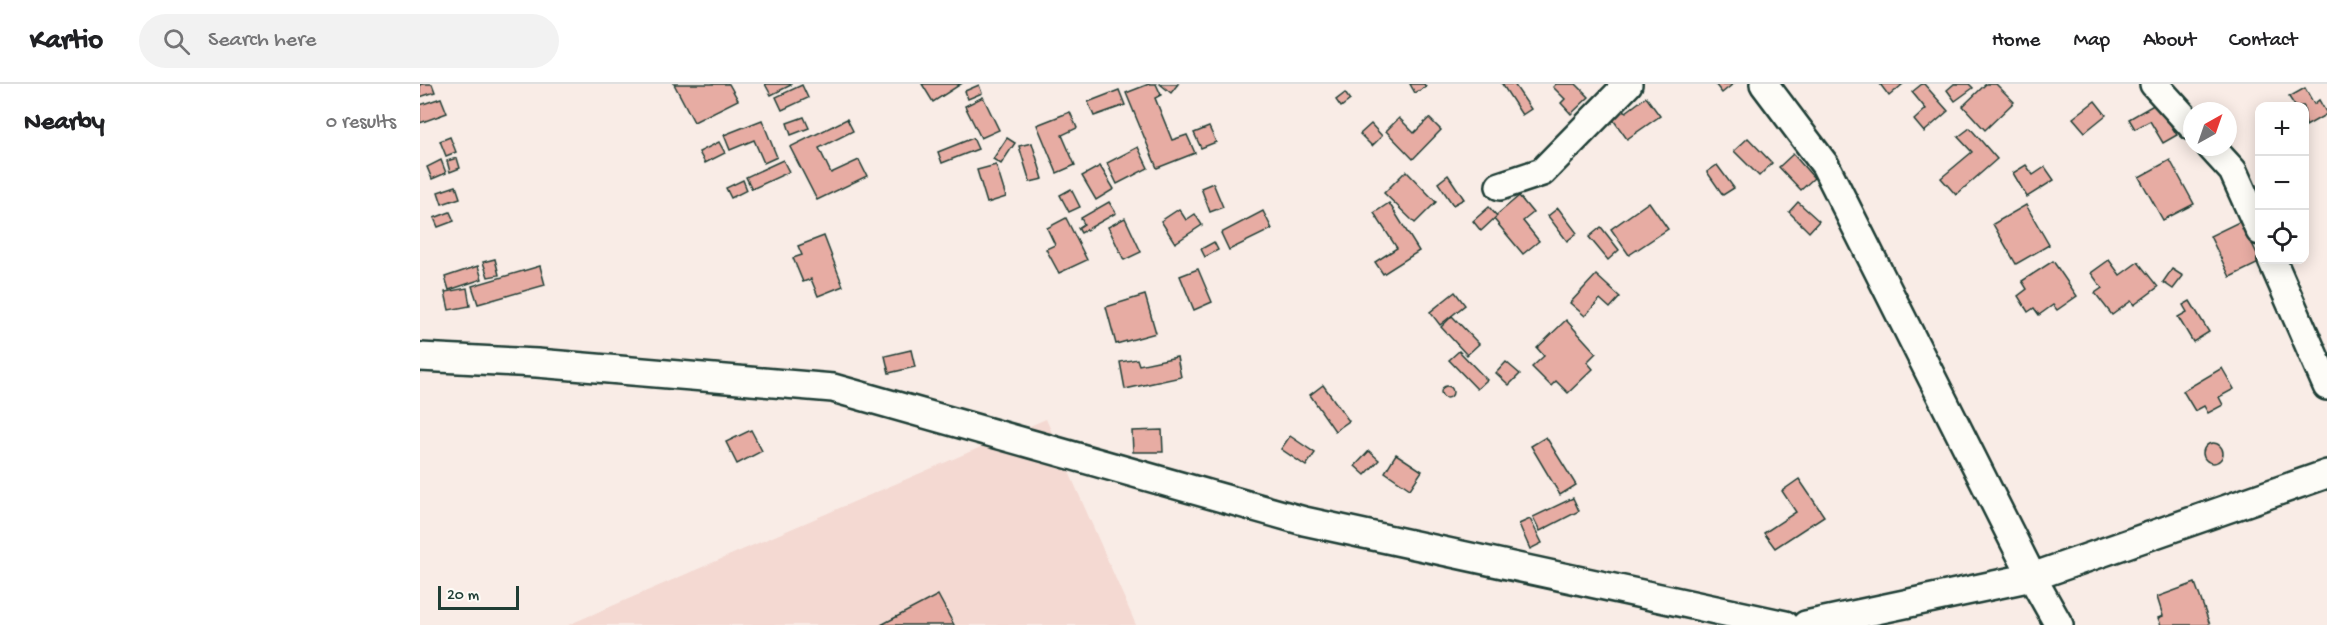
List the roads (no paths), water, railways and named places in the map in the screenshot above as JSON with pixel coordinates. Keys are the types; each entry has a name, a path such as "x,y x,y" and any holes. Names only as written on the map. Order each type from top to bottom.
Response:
{"street":[{"path":"1500,186 1542,172 1628,84"},
{"path":"1764,84 1825,165 2032,577 2059,625"},
{"path":"2154,84 2183,116"},
{"path":"2219,156 2233,171 2255,222"},
{"path":"2274,264 2327,386"},
{"path":"420,357 537,363 833,388 1304,521 1785,625"},
{"path":"1806,625 2032,577 2327,474"}]}
